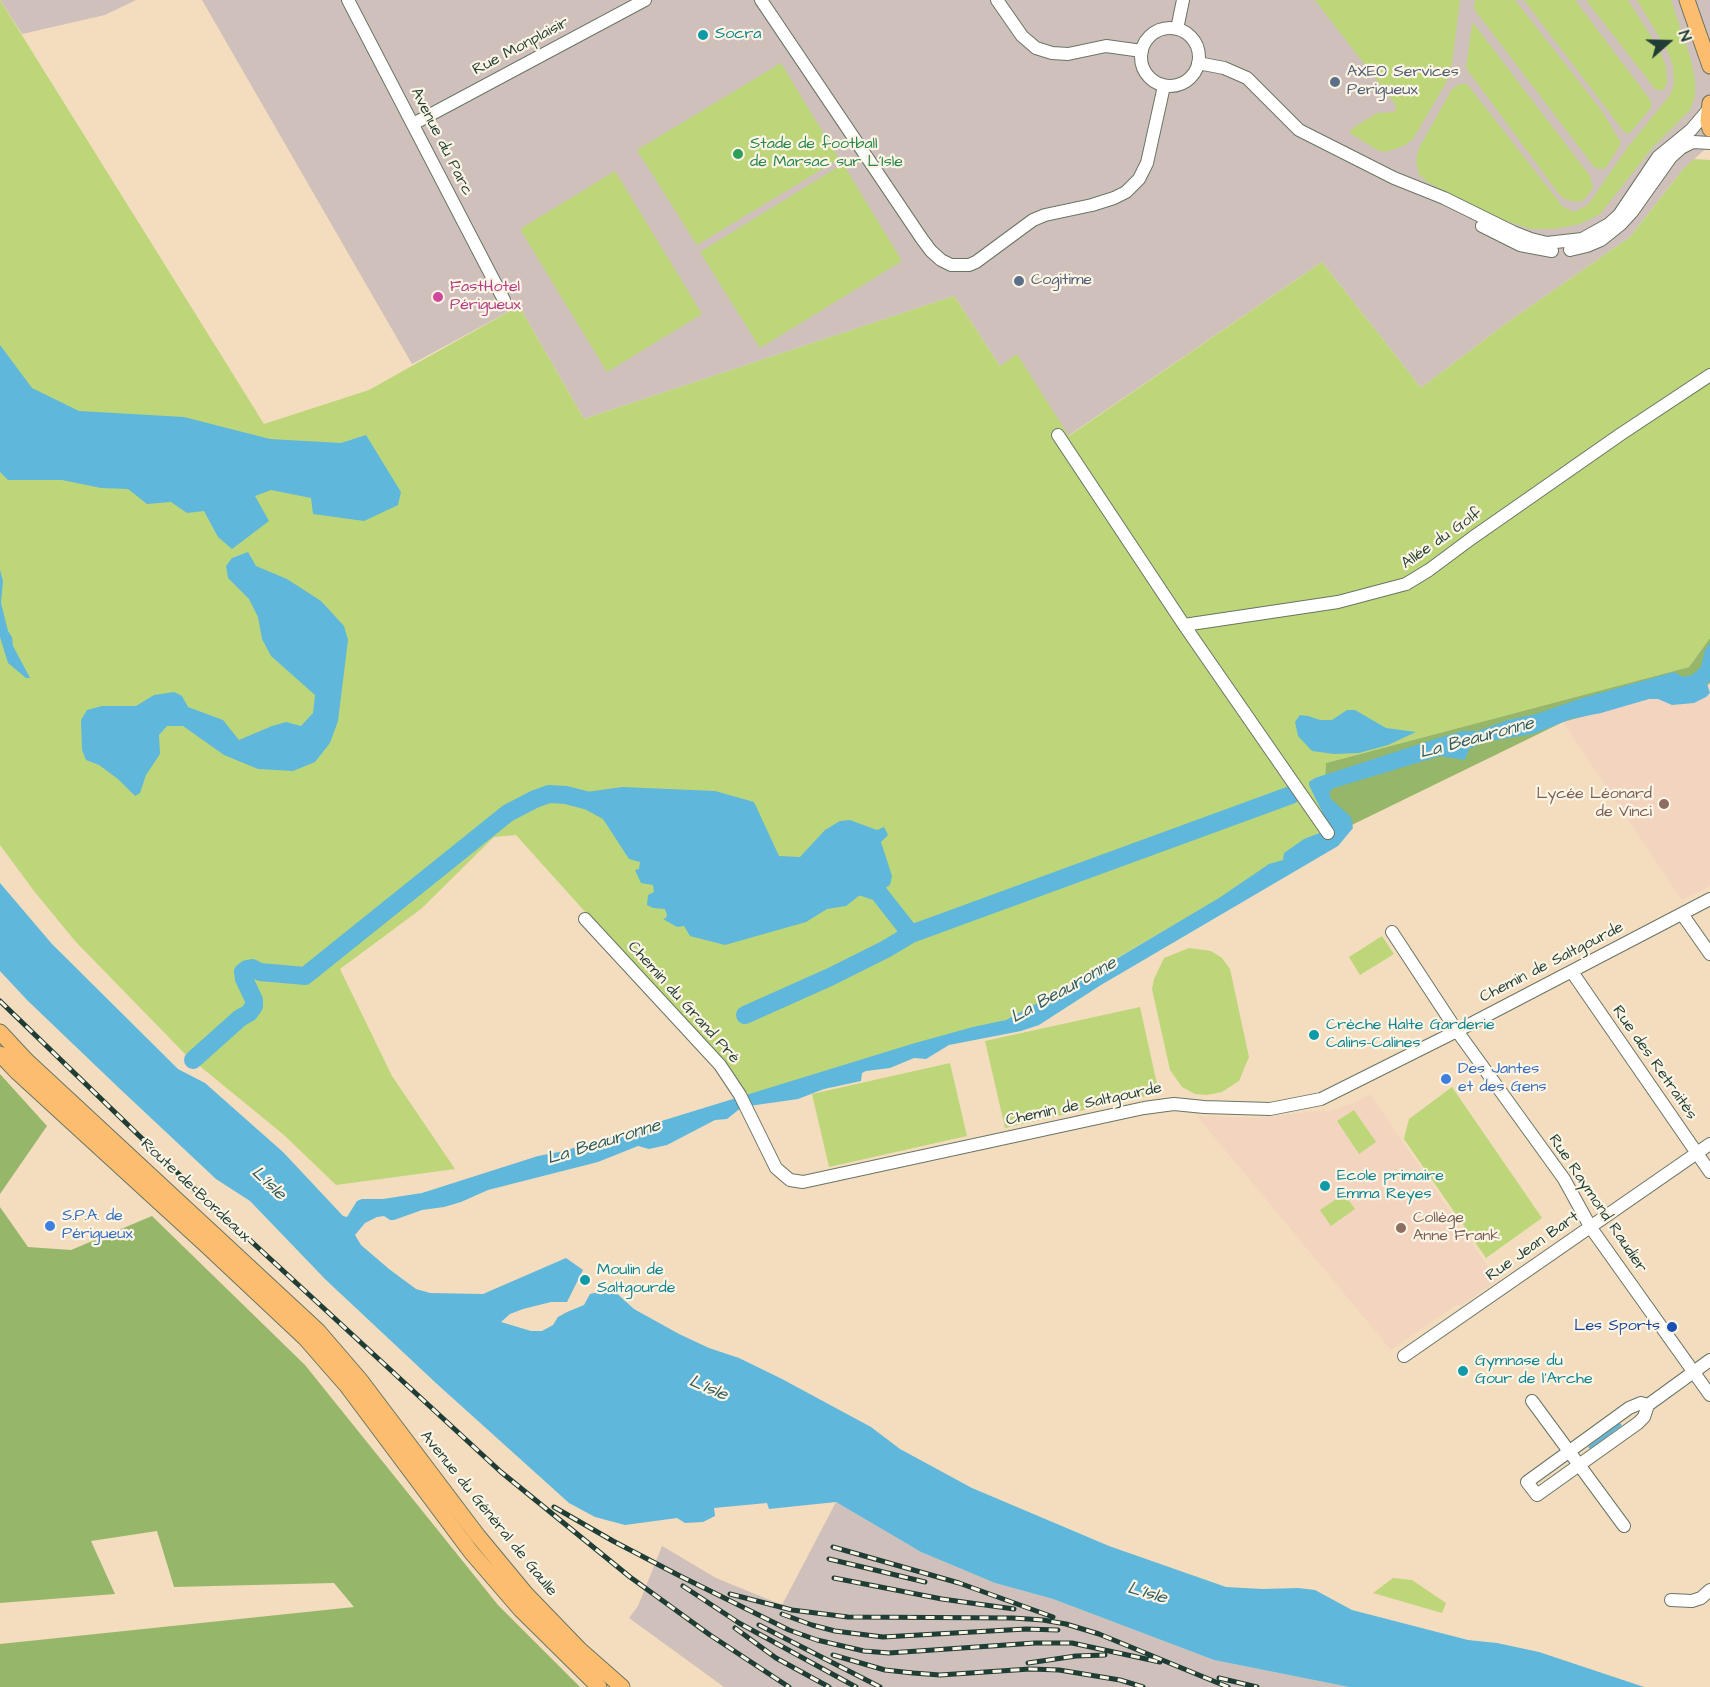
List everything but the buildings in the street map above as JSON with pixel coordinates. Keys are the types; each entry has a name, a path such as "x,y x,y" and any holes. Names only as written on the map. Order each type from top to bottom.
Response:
{"main road":[{"path":"1687,0 1710,66"},
{"path":"1693,0 1710,33"},
{"path":"1709,106 1710,129"},
{"name":"Route de Bordeaux","path":"0,1032 27,1061 318,1331 354,1384"},
{"name":"Route de Bordeaux","path":"0,1054 354,1384"},
{"name":"Avenue du Général de Gaulle","path":"354,1384 471,1552 521,1610 599,1687"},
{"name":"Avenue du Général de Gaulle","path":"354,1384 526,1594 579,1650 622,1687"}],"street":[{"name":"Avenue du Parc","path":"348,0 504,300"},
{"name":"Rue Monplaisir","path":"413,124 645,0"},
{"path":"760,0 926,245 941,260 951,265 969,265 976,262 1033,220 1045,215 1092,206 1126,192 1139,179 1147,163 1164,86"},
{"path":"997,0 1022,36 1036,48 1052,53 1068,54 1106,46 1142,51"},
{"path":"1178,29 1183,0"},
{"path":"1168,28 1178,29 1192,39 1197,46 1198,63 1190,79 1173,86 1164,86 1155,82 1143,69 1142,51 1151,35 1168,28"},
{"path":"1198,63 1224,68 1246,78 1299,130 1520,245 1552,251 1587,246 1611,233 1632,212 1671,157 1693,142 1710,142"},
{"path":"1394,178 1444,198 1531,239 1547,243 1572,242 1593,234 1619,215 1658,157 1691,130 1709,106"},
{"name":"Allée du Golf","path":"1184,625 1338,602 1406,584 1430,570 1621,434 1710,375"},
{"path":"1058,435 1184,625 1328,832"},
{"name":"Chemin de Saltgourde","path":"748,1112 776,1168 790,1180 803,1182 1144,1108 1174,1104 1270,1109 1321,1099 1572,972 1710,899"},
{"path":"1682,914 1710,954"},
{"name":"Chemin du Grand Pré","path":"585,919 720,1065 740,1095 748,1112"},
{"name":"Rue Raymond Raudier","path":"1392,932 1457,1031 1564,1179 1591,1228 1710,1395"},
{"name":"Rue des Retraités","path":"1572,972 1710,1172"},
{"name":"Rue Jean Bart","path":"1404,1356 1710,1144"},
{"path":"1648,1405 1641,1403 1628,1409 1527,1482 1537,1495 1638,1423 1644,1417 1648,1405 1710,1360"},
{"path":"1532,1401 1624,1526"},
{"path":"1628,1409 1626,1416 1628,1420 1631,1423 1638,1423"},
{"path":"1671,1600 1701,1598 1710,1590"}],"shaded area":[{"path":"0,0 136,0 105,15 22,34"},
{"path":"202,0 1710,0 1710,145 1684,168 1630,237 1504,325 1421,388 1322,262 1068,436 1017,355 1000,366 954,296 584,419 519,306 412,364"},
{"name":"Lycée Léonard de Vinci","path":"1710,683 1710,886 1682,900 1563,722 1658,695 1696,695"},
{"path":"1370,1094 1497,1280 1461,1306 1456,1305 1391,1350 1197,1116 1257,1118 1324,1110 1326,1112 1354,1103"},
{"path":"836,1502 921,1552 995,1583 1053,1599 1214,1660 1349,1687 724,1687 629,1618 638,1606 662,1546 716,1578 782,1605"}],"green space":[{"path":"0,0 264,424 369,390 519,306 584,419 954,296 1000,366 1017,354 1069,436 1322,262 1421,388 1504,325 1630,237 1684,168 1694,159 1710,160 1710,638 1689,667 1326,763 1321,840 1027,1010 1006,1020 747,1097 721,1063 516,835 494,837 421,909 340,969 392,1076 455,1169 336,1185 284,1135 185,1054 75,941 0,845"},
{"path":"1315,0 1460,0 1452,63 1447,81 1413,139 1403,146 1386,152 1377,150 1350,133 1350,130 1377,113 1395,112 1396,105"},
{"path":"1475,0 1515,0 1602,111 1620,141 1620,145 1605,169 1595,168 1474,9"},
{"path":"1524,0 1575,0 1651,101 1651,108 1630,133 1625,133"},
{"path":"1586,0 1628,0 1659,49 1666,66 1667,83 1664,90 1656,90"},
{"path":"1637,0 1671,0 1691,60 1695,96 1690,110 1653,147 1600,214 1580,224 1554,229 1531,229 1497,218 1427,182 1419,174 1416,161 1419,148 1452,89 1460,84 1467,84 1563,207 1574,212 1588,205 1627,148 1670,95 1674,85 1673,66 1668,52"},
{"path":"1474,24 1590,176 1593,188 1584,200 1572,201 1559,194 1466,68"},
{"name":"Stade de football de Marsac sur L'Isle","path":"781,63 839,159 697,245 637,150"},
{"path":"843,164 902,261 760,348 700,252"},
{"path":"615,171 702,314 607,372 520,229"},
{"path":"1710,638 1710,683 1696,695 1658,696 1563,722 1321,840 1326,763 1689,667"},
{"path":"1382,936 1394,954 1360,975 1349,957"},
{"path":"1189,948 1211,951 1222,958 1230,969 1249,1057 1239,1081 1222,1092 1207,1095 1195,1094 1182,1087 1170,1070 1152,989 1164,958"},
{"path":"1140,1007 1159,1093 1005,1128 985,1041"},
{"path":"950,1063 967,1136 829,1167 812,1094"},
{"path":"0,1074 47,1126 0,1194"},
{"path":"1452,1087 1542,1218 1486,1258 1404,1139 1409,1119"},
{"path":"1354,1110 1376,1142 1359,1154 1337,1121"},
{"path":"1344,1194 1355,1209 1331,1226 1320,1210"},
{"path":"0,1207 28,1247 71,1250 152,1216 305,1365 498,1605 580,1687 0,1687 0,1644 354,1607 334,1583 174,1587 157,1531 91,1541 115,1594 0,1603"},
{"path":"1393,1578 1412,1580 1446,1603 1442,1613 1373,1593"}],"water":[{"path":"0,345 32,388 79,411 184,417 270,439 341,443 366,435 401,492 398,505 364,521 313,514 311,498 271,490 255,496 269,521 232,549 218,537 204,511 187,513 171,502 147,504 128,489 101,488 62,480 8,480 0,472"},
{"path":"248,552 256,566 287,579 321,601 344,626 348,640 338,721 330,743 315,762 293,771 258,769 224,755 183,726 167,726 159,735 160,754 146,775 140,793 135,796 99,765 86,760 82,750 81,720 87,710 102,706 136,706 154,695 174,692 182,696 188,707 223,720 239,740 286,722 301,726 313,713 315,695 271,656 262,639 258,617 249,599 228,578 226,566 232,558"},
{"path":"0,570 3,581 1,603 8,631 12,637 13,646 30,678 26,678 8,663 0,637"},
{"name":"L'Isle","path":"1710,643 1710,681 1707,684 1710,693 1694,703 1672,705 1658,699 1649,699 1571,719 1533,734 1484,742 1469,749 1465,760 1440,756 1334,788 1329,792 1331,799 1351,817 1353,828 1338,846 1101,985 1039,1025 1021,1031 949,1045 926,1059 914,1058 890,1068 866,1071 862,1073 861,1081 824,1089 798,1099 742,1107 727,1119 715,1120 667,1145 649,1149 638,1146 598,1162 488,1190 461,1202 422,1210 394,1220 384,1216 377,1217 365,1223 355,1235 361,1245 389,1269 416,1289 430,1293 483,1294 566,1258 583,1270 567,1302 551,1302 523,1309 510,1314 501,1322 531,1331 542,1331 553,1325 558,1317 584,1305 590,1294 612,1289 634,1309 679,1334 709,1348 739,1358 782,1379 871,1427 900,1449 972,1488 1109,1546 1226,1587 1315,1590 1352,1610 1468,1640 1497,1643 1539,1652 1644,1687 1349,1687 1214,1660 1053,1599 995,1583 921,1552 836,1502 769,1509 767,1503 714,1508 715,1516 703,1522 685,1523 677,1518 625,1525 595,1517 569,1503 437,1384 326,1280 250,1201 216,1179 27,1000 0,971 0,883 52,944 178,1069 205,1083 283,1152 343,1216 347,1217 357,1201 362,1199 383,1199 422,1193 915,1043 1006,1020 1084,978 1219,898 1269,864 1283,860 1284,853 1304,839 1325,831 1326,820 1309,785 1309,782 1315,778 1438,738 1462,731 1478,731 1508,720 1536,714 1582,698 1674,672 1683,677 1692,675 1701,667 1705,650"},
{"path":"1347,710 1355,710 1386,728 1416,732 1388,745 1359,753 1334,754 1312,751 1298,736 1295,722 1300,715 1320,720 1332,720"},
{"path":"622,787 715,791 754,802 779,856 800,857 825,830 840,821 850,820 877,830 884,827 888,835 881,842 892,876 890,885 878,892 860,895 846,906 827,909 806,922 725,945 690,936 684,926 677,927 663,919 667,915 665,909 647,905 648,895 654,892 653,885 641,883 635,870 639,869 640,862 629,859 603,819 568,800 565,795"}],"waterway":[{"name":"La Beauronne","path":"193,1060 240,1018 249,1013 254,1006 254,1000 244,979 243,972 247,969 305,976 508,813 549,794 566,795 589,801"},
{"name":"La Beauronne","path":"856,885 878,892 911,934 1291,795"},
{"name":"La Beauronne","path":"745,1015 830,977 911,934"},
{"path":"1590,1447 1620,1425"}],"railway":[{"path":"0,1001 187,1182 501,1472 630,1577 710,1635 789,1687"},
{"path":"554,1507 680,1576 789,1630 817,1640 864,1651 889,1653 1035,1643 1072,1643 1160,1662"},
{"path":"833,1547 959,1583 1053,1617"},
{"path":"829,1559 925,1582"},
{"path":"834,1578 942,1599 1014,1609"},
{"path":"683,1586 739,1623 856,1687"},
{"path":"730,1594 792,1610 848,1617 1013,1618 1066,1624 1099,1634 1228,1687"},
{"path":"782,1614 835,1631 883,1637 1026,1629 1058,1630"},
{"path":"759,1625 880,1687"},
{"path":"735,1628 776,1658 829,1687"},
{"path":"833,1655 885,1670 913,1673 940,1675 1030,1669 1059,1670 1120,1680 1143,1687"},
{"path":"1028,1663 1076,1656 1105,1655"},
{"path":"1219,1678 1257,1687"}],"place":[{"name":"Socra","path":"703,35"},
{"name":"AXEO Services Perigueux","path":"1335,82"},
{"name":"Stade de football de Marsac sur L'Isle","path":"738,154"},
{"name":"Cogitime","path":"1019,281"},
{"name":"FastHotel Périgueux","path":"438,297"},
{"name":"Lycée Léonard de Vinci","path":"1664,804"},
{"name":"Crèche Halte Garderie Calins-Calines","path":"1314,1035"},
{"name":"Des Jantes et des Gens","path":"1446,1079"},
{"name":"Ecole primaire Emma Reyes","path":"1325,1186"},
{"name":"S.P.A. de Périgueux","path":"50,1226"},
{"name":"Collège Anne Frank","path":"1401,1228"},
{"name":"Moulin de Saltgourde","path":"585,1280"},
{"name":"Les Sports","path":"1672,1327"},
{"name":"Gymnase du Gour de l'Arche","path":"1463,1371"}]}
